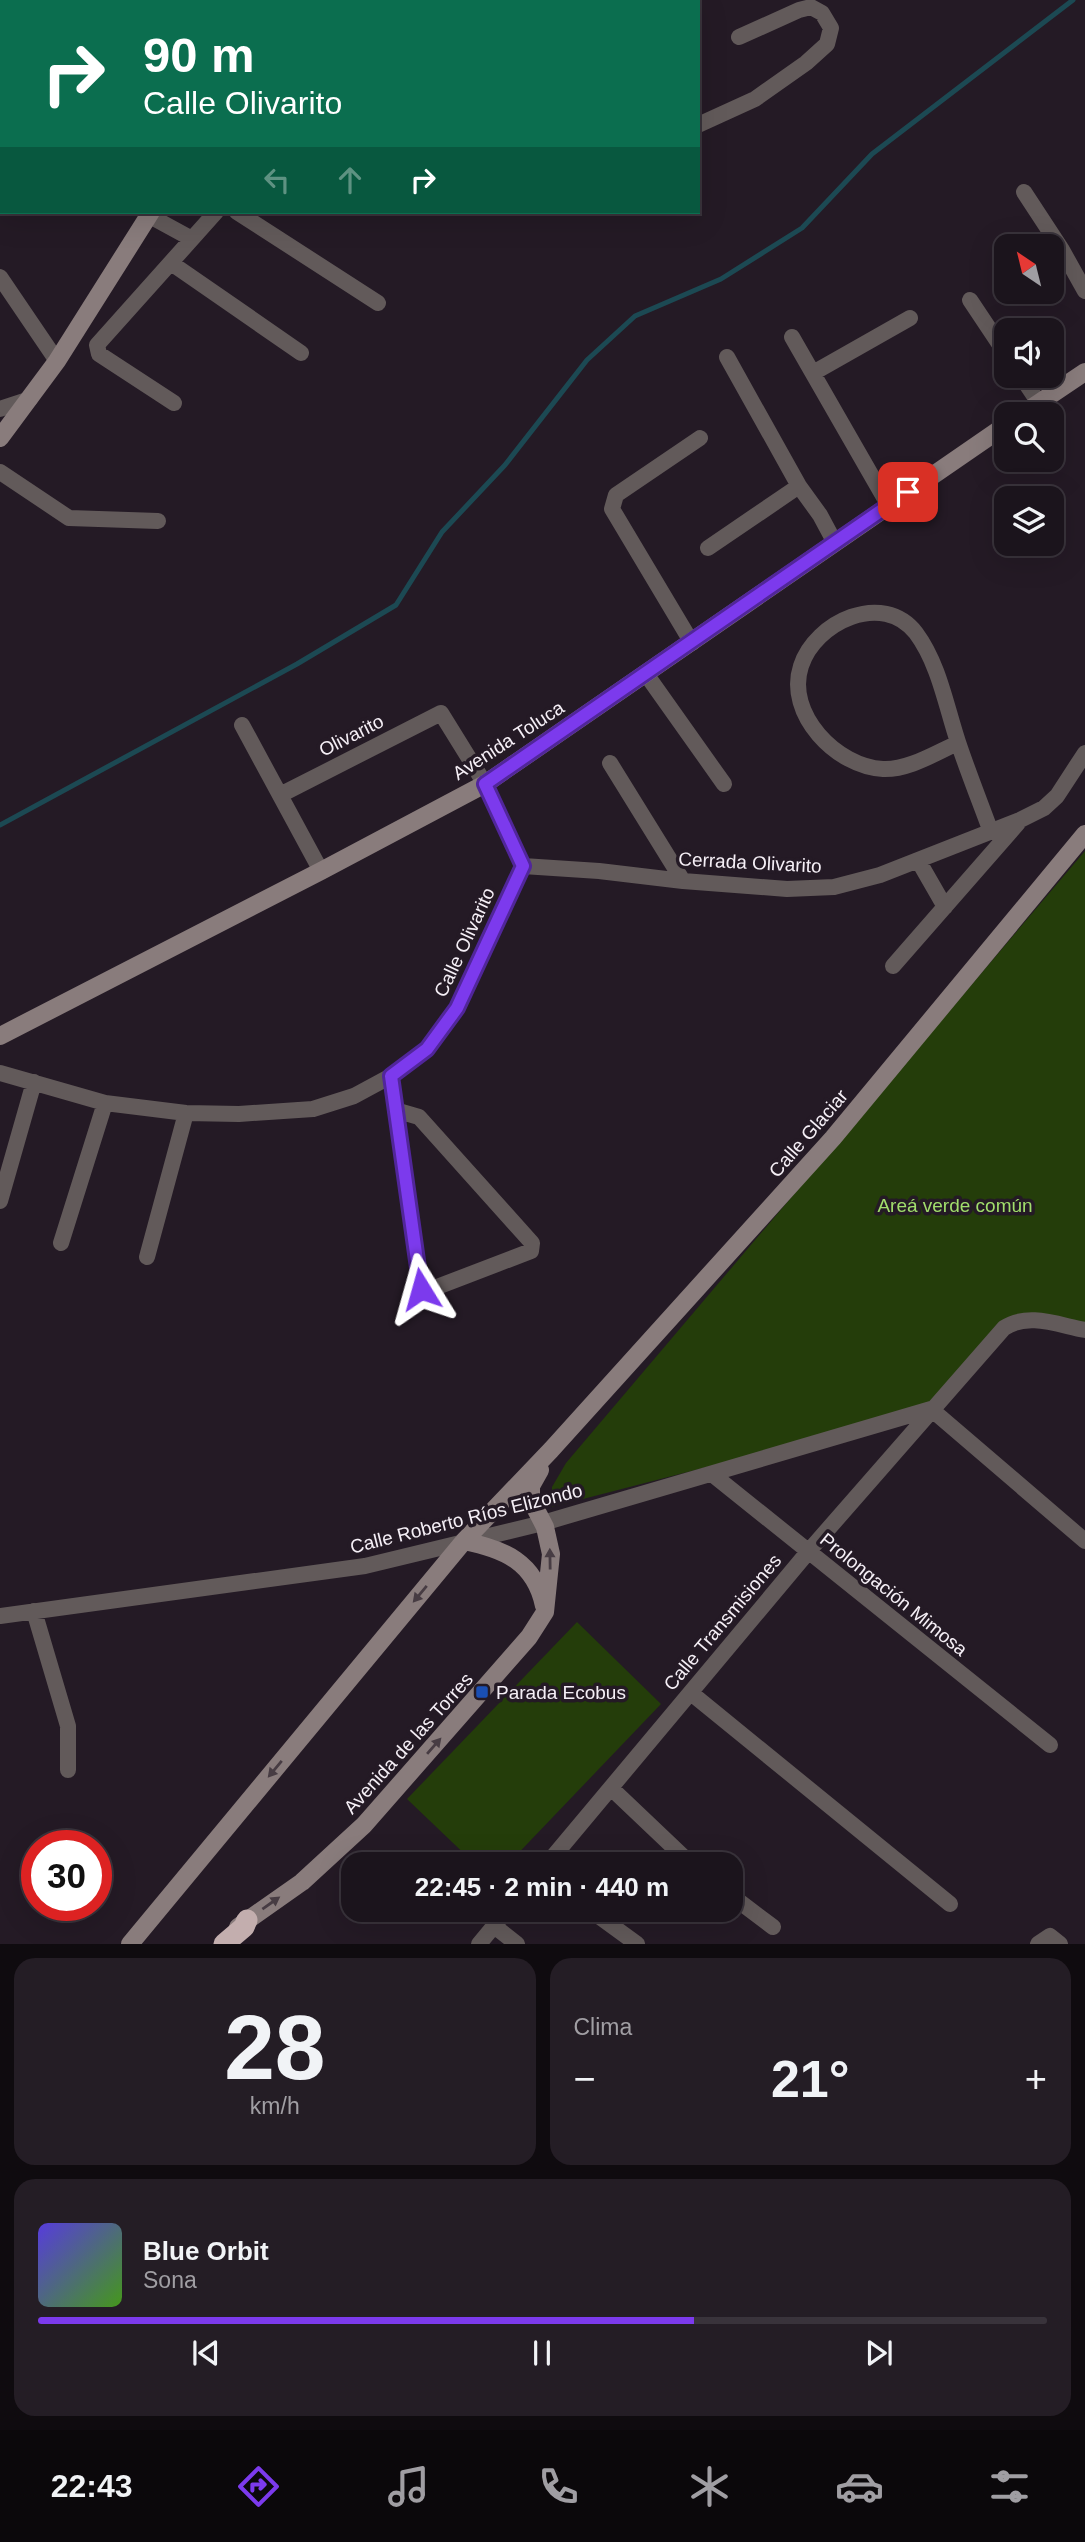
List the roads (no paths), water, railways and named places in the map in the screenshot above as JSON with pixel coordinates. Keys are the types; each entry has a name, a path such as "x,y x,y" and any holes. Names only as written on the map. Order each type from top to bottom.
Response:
{"highway":[{"path":"224,1944 244,1927 247,1920"}],"street":[{"path":"700,124 755,99 806,63 827,44 831,28 822,13 811,7 739,37"},
{"path":"1024,192 1047,234"},
{"path":"0,438 57,361 150,214 192,239"},
{"path":"174,403 99,354 97,345 214,214"},
{"path":"240,214 378,303"},
{"path":"1064,262 1085,291"},
{"path":"170,263 301,353"},
{"path":"0,278 57,361"},
{"path":"970,300 994,336"},
{"path":"813,373 910,318"},
{"path":"792,337 889,506"},
{"path":"727,357 799,486 820,515 835,543"},
{"path":"1040,402 1085,372"},
{"path":"0,409 30,399"},
{"name":"Avenida Toluca","path":"0,1036 485,784 994,433"},
{"path":"692,643 612,509 612,502 616,495 700,438"},
{"path":"0,472 69,518 158,521"},
{"path":"708,548 799,486"},
{"path":"958,743 911,764 883,769 853,762 831,748 809,720 799,694 801,666 815,642 835,625 860,613 882,612 902,620 915,631 932,662 991,832"},
{"path":"646,674 724,784"},
{"name":"Olivarito","path":"280,795 441,713 485,784"},
{"path":"242,725 321,871"},
{"name":"Cerrada Olivarito","path":"523,866 787,889 834,887 880,875 991,832 1044,808 1057,796 1085,753"},
{"path":"610,763 683,881"},
{"path":"485,784 523,866"},
{"path":"893,966 1020,820"},
{"name":"Calle Glaciar","path":"464,1541 551,1450 834,1138 1085,834"},
{"path":"919,860 945,907"},
{"name":"Calle Olivarito","path":"0,1073 105,1103 186,1113 239,1114 313,1109 354,1096 391,1076 427,1049 457,1008 523,866"},
{"path":"391,1076 395,1110 421,1289 424,1292 531,1251 532,1242 419,1117 395,1110"},
{"path":"0,1200 34,1082"},
{"path":"61,1243 105,1103"},
{"path":"147,1256 186,1113"},
{"name":"Calle Transmisiones","path":"557,1852 808,1552 1004,1328 1015,1320 1027,1319 1085,1329"},
{"path":"931,1409 1085,1541"},
{"name":"Calle Roberto Ríos Elizondo","path":"0,1616 365,1566 543,1523 931,1409"},
{"name":"Calle Glaciar","path":"543,1523 531,1500 531,1486 551,1450"},
{"name":"Prolongación Mimosa","path":"712,1475 1050,1745"},
{"name":"Avenida de las Torres","path":"216,1944 302,1882 364,1825 529,1637 545,1612 551,1554 543,1523"},
{"path":"131,1944 464,1541 508,1554 522,1564 541,1592 545,1612"},
{"path":"34,1611 68,1726 68,1770"},
{"path":"691,1693 950,1904"},
{"path":"611,1788 678,1852"},
{"path":"743,1904 773,1927"},
{"path":"479,1944 497,1922"},
{"path":"607,1922 637,1944"},
{"path":"494,1926 517,1944"}],"waterway":[{"path":"0,825 297,664 396,605 442,532 505,465 587,360 635,316 721,279 802,228 872,154 1073,0"}],"place":[{"name":"Parada Ecobus","path":"482,1692"}],"park label":[{"name":"Areá verde común","path":"955,1205"}]}
